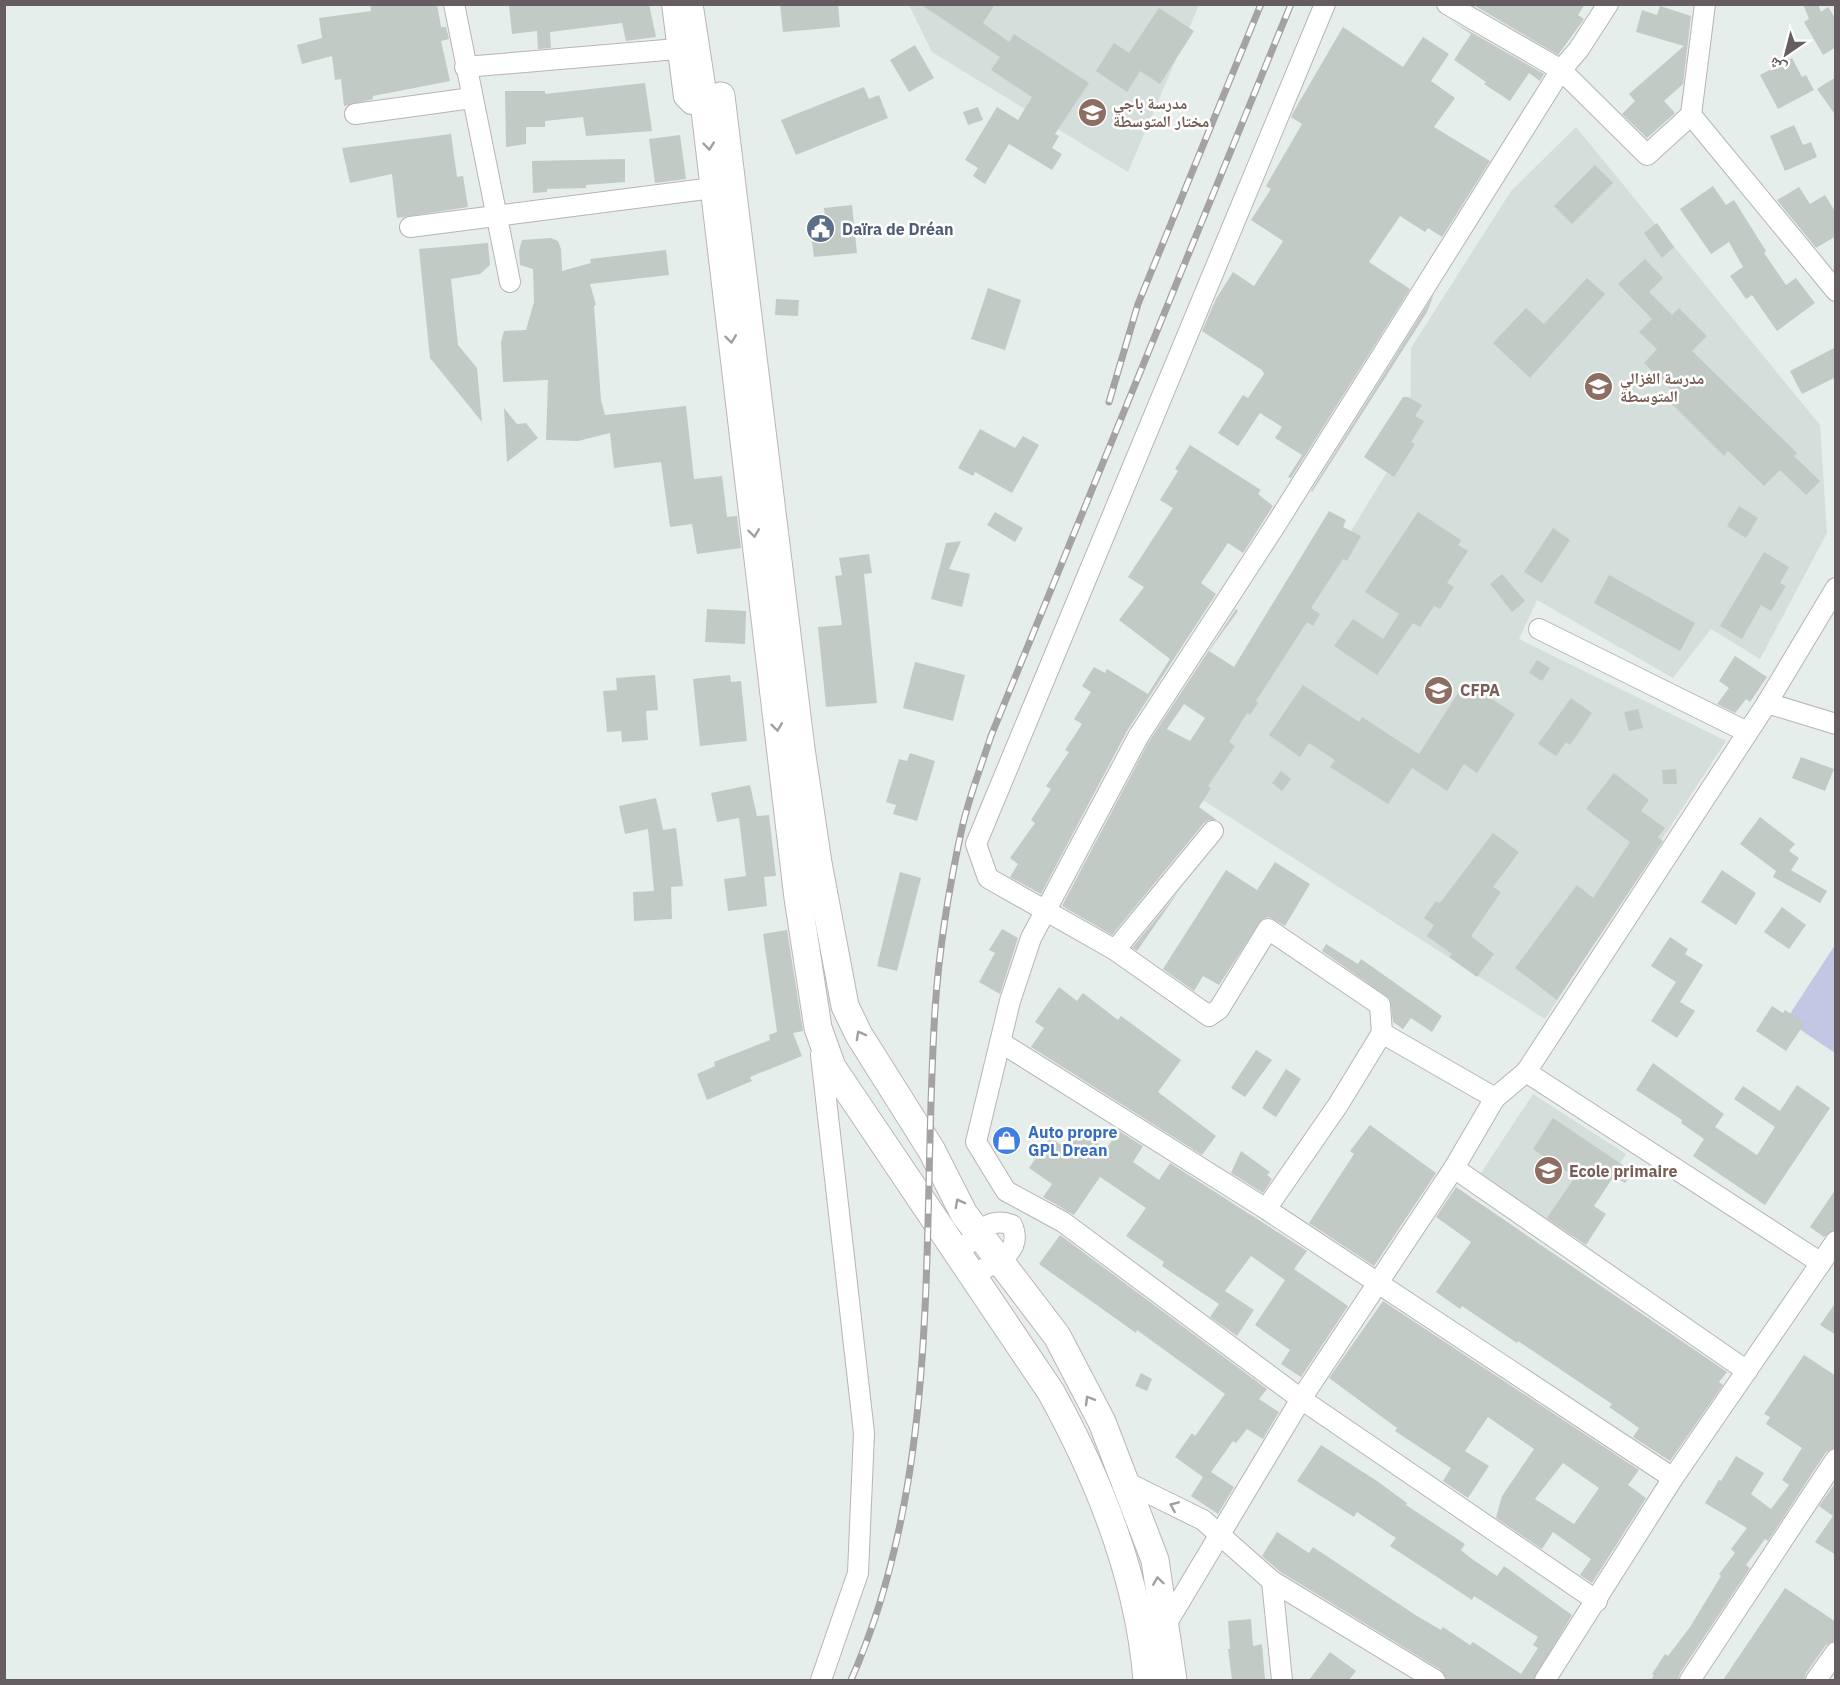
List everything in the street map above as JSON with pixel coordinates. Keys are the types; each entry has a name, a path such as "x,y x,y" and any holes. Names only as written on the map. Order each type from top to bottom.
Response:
{"main road":[{"path":"689,4 704,102 796,886 818,1028 832,1067 902,1174 927,1204 967,1264 1051,1392 1078,1440 1136,1599 1147,1680"},
{"path":"708,4 731,167 801,749 837,971 845,1006 860,1035 932,1151 964,1214 1057,1336 1102,1422 1155,1560 1173,1680"}],"street":[{"path":"454,4 465,68 498,216 510,282"},
{"path":"672,4 684,97 691,104 704,102"},
{"path":"1266,1209 1338,1105 1382,1032 1380,1005 1268,929 1220,1010 1209,1016 1115,950 988,879 975,844 1325,4"},
{"path":"1447,4 1561,70 1647,155 1690,115 1705,4"},
{"path":"1597,1601 1301,1399 1063,1222 1006,1191 976,1142 1000,1042 1031,938 1138,737 1561,70 1579,49 1608,4"},
{"path":"465,68 678,49"},
{"path":"355,114 472,98"},
{"path":"1690,115 1836,291"},
{"path":"411,227 713,188"},
{"path":"1165,1626 1301,1399 1454,1168 1495,1098 1526,1072 1767,703 1836,588"},
{"path":"1539,629 1747,732"},
{"path":"1767,703 1836,724"},
{"path":"1115,950 1213,831"},
{"path":"818,1028 864,1433 858,1573 822,1680"},
{"path":"1382,1032 1495,1098"},
{"path":"1000,1042 1380,1282 1674,1478"},
{"path":"1526,1072 1821,1263"},
{"path":"1454,1168 1747,1371"},
{"path":"1012,1225 1025,1201"},
{"path":"1000,1220 1012,1225 1016,1235 1012,1250 1000,1261 967,1264 978,1231 1000,1220"},
{"path":"1545,1680 1674,1478 1836,1241"},
{"path":"1690,1680 1836,1459"},
{"path":"1126,1482 1203,1520 1272,1581 1435,1680"},
{"path":"1272,1581 1282,1680"},
{"path":"1816,1680 1836,1652"}],"shaded area":[{"name":"مدرسة باجي مختار المتوسطة","path":"909,5 1199,5 1128,172 932,52"},
{"path":"1576,127 1820,425 1827,533 1760,659 1711,629 1673,678 1537,600 1519,639 1726,741 1545,1019 1192,793 1410,434 1411,348 1511,191"},
{"path":"1835,945 1835,1053 1786,1020"},
{"name":"Ecole primaire","path":"1533,1094 1626,1154 1563,1249 1471,1188"}],"building":[{"path":"370,4 437,4 441,27 446,27 449,39 441,41 450,81 373,96 373,99 344,106 341,79 335,80 332,56 302,64 297,45 322,38 319,18 371,11"},
{"path":"649,4 656,37 626,41 622,23 550,32 551,48 538,49 537,31 512,34 509,5"},
{"path":"780,4 838,4 840,27 783,32"},
{"path":"920,4 995,4 983,23 1009,42 1014,34 1089,83 1055,134 1059,136 1052,148 1062,154 1052,170 1009,144 985,184 973,176 978,168 965,160 997,107 1018,120 1032,97 991,70 1000,57"},
{"path":"1472,4 1585,4 1578,15 1584,19 1558,55"},
{"path":"1803,4 1818,4 1821,12 1828,7 1836,19 1836,47 1823,55 1804,22 1809,19"},
{"path":"1660,6 1691,16 1683,84 1664,101 1675,113 1647,138 1622,114 1635,101 1629,94 1684,46 1636,32 1642,10 1657,15"},
{"path":"1159,8 1194,31 1160,84 1140,71 1127,92 1096,71 1114,43 1129,53"},
{"path":"1450,20 1544,74 1540,81 1529,73 1510,101 1484,84 1486,82 1454,60 1471,34"},
{"path":"1343,27 1403,67 1423,37 1449,54 1431,81 1455,98 1434,127 1490,161 1442,237 1428,228 1425,232 1400,216 1369,262 1410,289 1291,478 1288,477 1302,455 1275,438 1282,427 1260,413 1238,446 1218,433 1243,395 1248,398 1264,374 1262,370 1202,331 1216,299 1233,272 1254,286 1283,241 1251,220 1271,189 1266,186 1302,124 1291,117"},
{"path":"915,45 934,78 909,92 890,60"},
{"path":"1792,58 1802,77 1806,75 1814,90 1778,109 1760,75"},
{"path":"1836,77 1836,116 1817,89"},
{"path":"645,83 652,131 586,136 583,117 545,121 545,127 526,127 526,144 506,147 505,91 545,91 545,94"},
{"path":"864,87 869,99 879,95 888,118 796,155 781,120"},
{"path":"978,107 983,120 968,125 963,112"},
{"path":"1794,125 1803,145 1811,142 1817,157 1785,171 1770,136"},
{"path":"451,134 457,177 463,176 468,207 397,218 392,174 350,183 342,148"},
{"path":"680,135 686,179 655,183 649,139"},
{"path":"625,159 625,182 586,185 586,188 547,189 547,192 533,193 532,161"},
{"path":"1595,165 1613,183 1572,224 1554,206"},
{"path":"1713,186 1726,205 1734,200 1766,251 1764,253 1786,285 1796,278 1815,303 1777,331 1752,295 1746,299 1730,276 1743,267 1729,242 1711,254 1680,209"},
{"path":"1799,187 1810,204 1825,195 1836,213 1836,236 1816,248 1777,200"},
{"path":"852,205 857,253 814,257 810,227 826,225 824,208"},
{"path":"1657,223 1674,247 1662,258 1644,233"},
{"path":"551,238 558,241 561,249 562,271 591,263 590,259 666,250 669,275 590,284 596,305 594,306 601,400 605,415 686,406 694,479 722,476 727,517 737,516 741,548 697,554 692,524 670,527 661,462 614,468 610,433 578,441 546,440 548,380 503,382 501,342 504,331 526,330 534,302 533,269 520,265 519,251 522,240"},
{"path":"488,243 490,265 480,274 451,279 458,345 477,368 482,422 430,358 419,249"},
{"path":"1645,259 1663,278 1649,292 1672,315 1679,308 1707,336 1692,351 1797,453 1794,456 1820,481 1806,495 1780,470 1764,486 1728,451 1724,456 1670,402 1677,395 1644,363 1657,349 1639,332 1652,319 1618,284"},
{"path":"1587,278 1605,294 1530,378 1493,343 1526,308 1544,324"},
{"path":"988,288 1021,300 1005,350 971,339"},
{"path":"1434,294 1427,312 1312,492 1311,491"},
{"path":"776,299 799,300 798,316 775,315"},
{"path":"1836,347 1836,377 1802,394 1790,371"},
{"path":"1403,397 1408,397 1422,405 1415,416 1424,421 1411,442 1415,444 1394,477 1364,457"},
{"path":"504,408 517,424 526,423 538,438 507,462"},
{"path":"980,429 1015,448 1023,436 1039,445 1012,493 975,472 973,476 958,468"},
{"path":"1190,445 1261,490 1258,494 1273,506 1243,553 1228,543 1201,583 1216,594 1127,731 1041,894 1010,877 1018,864 1010,858 1035,823 1031,820 1051,789 1046,786 1069,752 1065,750 1082,724 1074,719 1091,692 1082,686 1094,667 1105,673 1107,669 1148,694 1170,659 1119,620 1144,587 1128,577 1173,508 1160,500 1178,471 1175,469"},
{"path":"1739,506 1758,518 1746,538 1727,526"},
{"path":"1329,511 1346,520 1343,527 1361,536 1347,561 1343,559 1311,608 1320,614 1313,626 1307,622 1256,701 1258,703 1250,715 1247,713 1229,742 1235,746 1208,786 1211,788 1199,807 1217,820 1204,823 1112,935 1062,906 1148,743 1236,609 1238,611 1209,651 1234,667","holes":["1184,704 1205,718 1190,741 1167,729"]},
{"path":"995,512 1023,528 1015,542 987,525"},
{"path":"1418,512 1461,540 1458,545 1468,551 1447,583 1454,587 1440,609 1434,606 1420,627 1413,623 1377,675 1334,646 1353,619 1383,639 1399,614 1365,592"},
{"path":"1553,528 1570,540 1542,583 1524,572"},
{"path":"961,541 949,569 970,574 962,607 931,599 946,543"},
{"path":"1764,552 1789,567 1780,583 1786,586 1771,611 1761,605 1742,639 1720,626"},
{"path":"869,554 872,573 864,574 877,703 826,707 818,627 842,625 835,576 842,575 839,558"},
{"path":"1502,574 1525,601 1512,612 1490,584"},
{"path":"1609,575 1695,623 1680,651 1594,603"},
{"path":"707,609 746,611 745,644 705,642"},
{"path":"1735,656 1767,677 1750,702 1746,699 1735,713 1717,704 1729,688 1719,681"},
{"path":"1537,660 1550,668 1542,681 1529,673"},
{"path":"915,662 965,675 953,721 903,708"},
{"path":"655,675 658,710 646,711 648,740 622,742 621,731 607,732 603,691 617,690 616,678"},
{"path":"730,675 731,682 741,681 747,741 700,746 693,679"},
{"path":"1465,682 1515,714 1477,773 1464,764 1447,791 1412,768 1388,804 1330,767 1335,760 1309,743 1300,757 1269,735 1303,685 1359,722 1362,717 1419,754"},
{"path":"1571,698 1592,713 1570,745 1566,742 1556,756 1538,744"},
{"path":"1638,709 1643,728 1629,731 1624,712"},
{"path":"910,753 935,761 917,821 893,814 896,805 886,802 899,759 907,761"},
{"path":"1801,757 1834,769 1825,791 1792,778"},
{"path":"1676,769 1677,784 1663,784 1662,770"},
{"path":"1281,771 1291,779 1282,791 1272,783"},
{"path":"1614,773 1649,800 1641,811 1665,828 1658,837 1663,841 1557,1000 1515,968 1577,885 1593,898 1630,842 1586,809"},
{"path":"750,785 757,816 769,815 776,876 764,877 767,906 728,911 724,879 746,876 739,818 717,822 711,793"},
{"path":"656,798 663,830 676,828 683,886 671,887 672,919 634,921 633,892 654,891 648,829 625,834 619,806"},
{"path":"1760,817 1795,844 1789,851 1799,858 1791,870 1827,891 1820,903 1773,877 1776,871 1740,844"},
{"path":"1493,833 1519,852 1493,887 1501,892 1471,936 1494,954 1477,977 1449,957 1452,954 1427,936 1434,925 1424,918 1436,901 1440,903"},
{"path":"1275,862 1310,884 1285,926 1269,917 1262,919 1219,985 1203,976 1194,991 1163,969 1226,870 1257,890"},
{"path":"1722,870 1756,893 1736,925 1701,902"},
{"path":"900,872 921,878 897,971 877,966"},
{"path":"1179,891 1137,951 1132,948"},
{"path":"1782,907 1806,925 1789,949 1764,932"},
{"path":"1002,929 1018,938 1000,994 979,982 995,953 989,950"},
{"path":"787,930 803,1031 793,1033 802,1056 750,1077 752,1081 707,1100 697,1074 715,1066 714,1062 770,1040 769,1035 777,1032 763,934"},
{"path":"1670,937 1688,949 1685,954 1703,965 1680,1002 1695,1011 1677,1038 1651,1021 1676,982 1651,966"},
{"path":"1326,944 1358,964 1361,959 1442,1016 1432,1032 1411,1018 1403,1029 1393,1022 1390,999 1322,951"},
{"path":"1059,987 1077,1001 1083,993 1118,1020 1121,1016 1181,1060 1158,1092 1216,1136 1202,1155 1031,1047 1044,1028 1035,1022"},
{"path":"1772,1006 1783,1013 1785,1010 1805,1023 1786,1051 1756,1031"},
{"path":"1256,1050 1272,1060 1245,1097 1231,1088"},
{"path":"1653,1063 1724,1114 1715,1127 1757,1155 1775,1127 1734,1099 1743,1086 1780,1111 1797,1085 1830,1108 1765,1205 1693,1156 1704,1139 1681,1123 1682,1120 1636,1090"},
{"path":"1286,1069 1301,1079 1276,1117 1262,1108"},
{"path":"1553,1118 1633,1172 1625,1183 1614,1176 1594,1206 1606,1214 1586,1245 1547,1218 1575,1177 1533,1149"},
{"path":"1370,1125 1436,1173 1374,1266 1309,1223 1354,1154 1350,1151"},
{"path":"1079,1130 1106,1149 1119,1131 1143,1146 1133,1162 1159,1180 1170,1163 1307,1251 1294,1269 1348,1306 1301,1377 1281,1364 1290,1350 1255,1325 1285,1280 1251,1256 1225,1291 1254,1310 1237,1336 1210,1317 1219,1304 1162,1266 1164,1262 1126,1236 1146,1208 1100,1177 1074,1215 1043,1197 1052,1184 1029,1168 1050,1137 1065,1148"},
{"path":"1241,1151 1270,1172 1267,1175 1272,1179 1263,1193 1231,1173"},
{"path":"1456,1187 1727,1372 1719,1382 1723,1385 1670,1461 1633,1437 1639,1428 1609,1407 1612,1404 1518,1341 1517,1343 1462,1306 1460,1309 1436,1292 1471,1242 1436,1217"},
{"path":"1836,1189 1836,1229 1824,1237 1810,1227"},
{"path":"1060,1235 1267,1389 1259,1399 1279,1412 1263,1439 1247,1429 1236,1443 1233,1441 1211,1472 1234,1487 1218,1514 1191,1496 1203,1477 1175,1457 1192,1433 1195,1436 1225,1394 1137,1330 1136,1333 1039,1264"},
{"path":"1383,1301 1639,1470 1628,1485 1646,1498 1592,1583 1580,1575 1591,1559 1553,1532 1542,1549 1496,1518 1502,1496 1534,1449 1488,1417 1465,1451 1489,1466 1468,1498 1443,1481 1451,1468 1395,1431 1397,1428 1329,1378","holes":["1563,1463 1599,1488 1574,1524 1535,1499"]},
{"path":"1836,1302 1836,1335 1820,1325"},
{"path":"1804,1355 1836,1376 1836,1447 1826,1452 1768,1541 1765,1539 1746,1565 1750,1568 1680,1673 1678,1680 1651,1680 1654,1675 1652,1674 1665,1654 1668,1656 1690,1627 1721,1576 1719,1574 1735,1553 1731,1549 1747,1528 1705,1503 1719,1480 1721,1481 1736,1456 1764,1473 1751,1494 1771,1509 1789,1485 1782,1480 1802,1448 1766,1424 1770,1417 1764,1414"},
{"path":"1141,1373 1152,1379 1147,1391 1135,1386"},
{"path":"1321,1445 1377,1481 1407,1503 1406,1505 1465,1544 1461,1550 1497,1576 1504,1566 1572,1615 1533,1680 1447,1680 1441,1670 1279,1571 1262,1556 1277,1532 1309,1553 1313,1547 1417,1616 1441,1630 1443,1627 1470,1645 1473,1642 1521,1674 1538,1648 1533,1645 1538,1637 1474,1596 1472,1600 1390,1546 1396,1538 1357,1512 1354,1517 1297,1481"},
{"path":"1836,1482 1836,1555 1815,1542 1833,1516 1819,1506"},
{"path":"1785,1588 1836,1622 1836,1640 1826,1645 1806,1673 1804,1680 1723,1680"},
{"path":"1251,1619 1253,1646 1262,1644 1265,1680 1232,1680 1228,1649 1230,1649 1228,1621"},
{"path":"1330,1652 1356,1671 1349,1680 1309,1680"}],"railway":[{"path":"1109,402 1138,304 1261,4"},
{"path":"851,1680 881,1600 901,1518 915,1435 923,1350 935,1010 949,895 965,816 991,736 1291,4"}],"place":[{"name":"مدرسة باجي مختار المتوسطة","path":"1092,112"},
{"name":"Daïra de Dréan","path":"821,229"},
{"name":"مدرسة الغزالي المتوسطة","path":"1599,387"},
{"name":"CFPA","path":"1439,690"},
{"name":"Auto propre GPL Drean","path":"1007,1141"},
{"name":"Ecole primaire","path":"1548,1171"}]}
